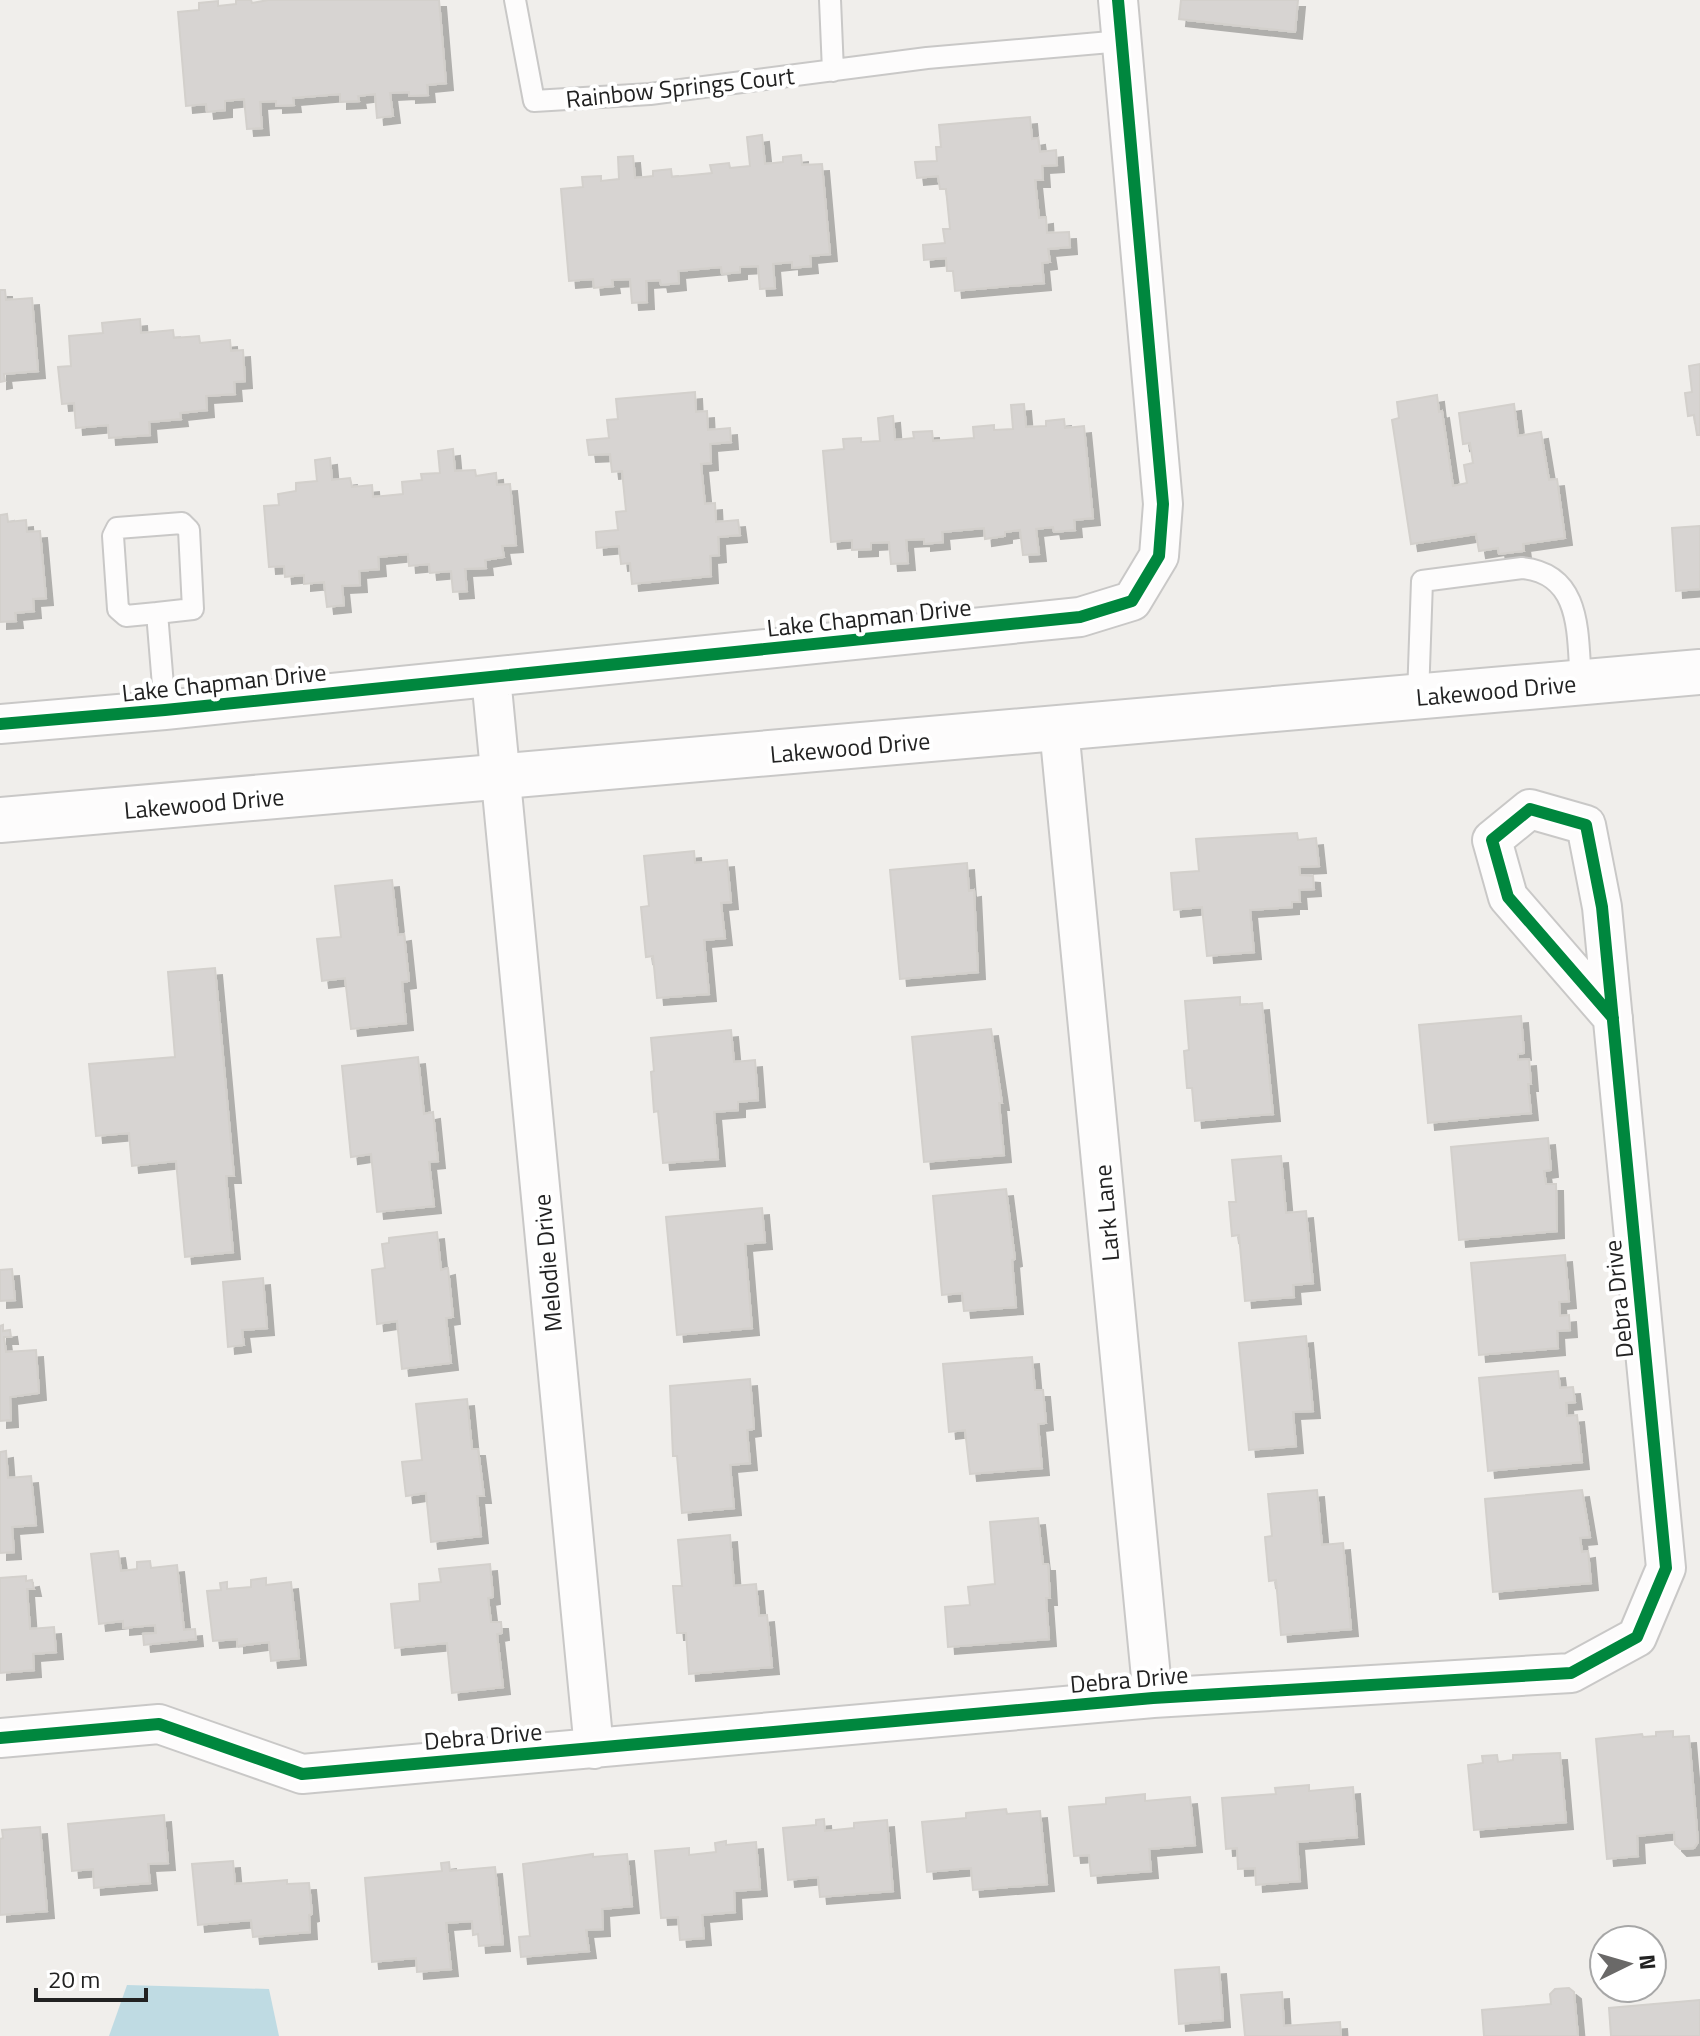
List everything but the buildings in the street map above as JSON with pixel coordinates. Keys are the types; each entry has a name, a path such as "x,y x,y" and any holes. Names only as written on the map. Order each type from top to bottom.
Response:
{"street":[{"name":"Lake Chapman Drive","path":"0,724 1080,617 1132,601 1159,556 1163,504 1118,0"},
{"name":"Lakewood Drive","path":"0,820 1700,672"},
{"name":"Melodie Drive","path":"491,677 594,1749"},
{"name":"Lark Lane","path":"1059,728 1153,1698"},
{"name":"Debra Drive","path":"0,1738 159,1724 302,1774 1153,1698 1571,1673 1637,1637 1666,1568 1613,1018 1602,907 1586,825 1530,809 1492,840 1508,897 1613,1018"}],"lane":[{"name":"Rainbow Springs Court","path":"515,0 534,101 650,94 927,58 1122,41"},
{"path":"830,0 833,71"},
{"path":"182,523 189,530 194,605 189,611 157,613 126,616 118,609 113,536 117,528 182,523"},
{"path":"1418,697 1422,581 1522,568 1537,570 1560,583 1574,607 1581,682"},
{"path":"157,613 165,710"}],"water":[{"path":"127,1985 269,1989 279,2036 109,2036"}],"cycle path":[{"path":"0,724 1080,617 1132,601 1159,556 1163,504 1118,0"},
{"path":"0,1738 159,1724 302,1774 1153,1698 1571,1673 1637,1637 1666,1568 1602,907 1586,825 1530,809 1492,840 1508,897 1613,1018"}]}
